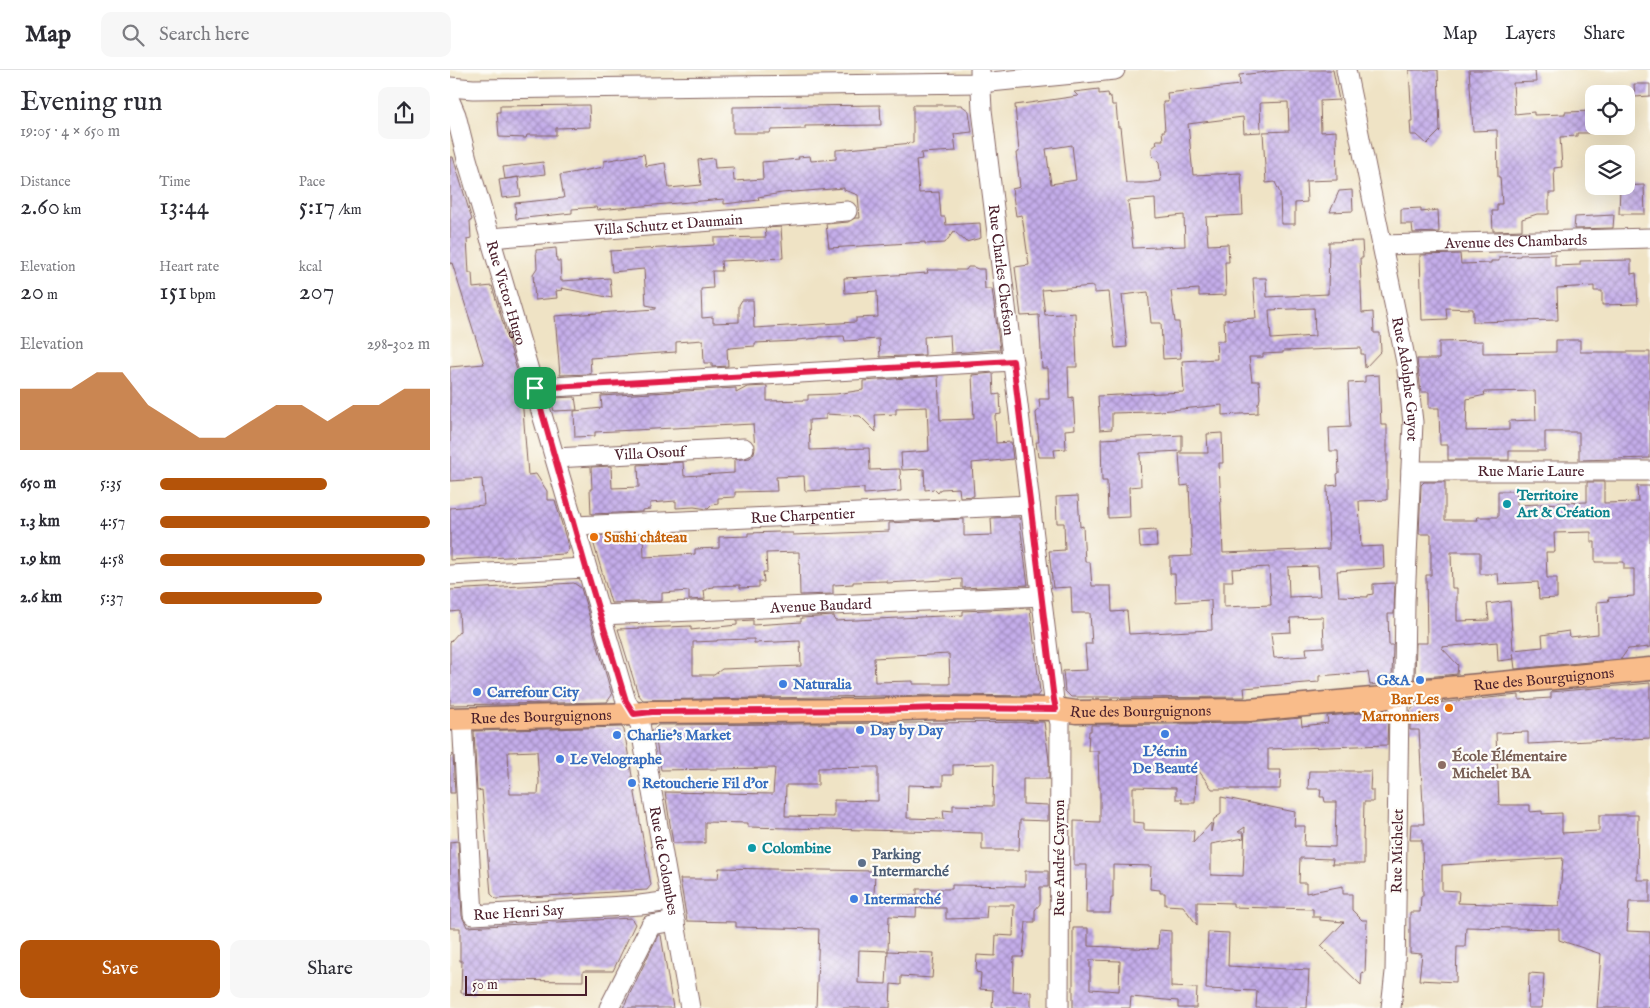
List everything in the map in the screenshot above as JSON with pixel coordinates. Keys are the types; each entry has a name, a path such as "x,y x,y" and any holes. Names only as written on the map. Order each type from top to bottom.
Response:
{"main road":[{"name":"Rue des Bourguignons","path":"456,719 652,712 942,708 1056,709 1076,712 1249,710 1383,698 1401,694 1650,669"}],"street":[{"path":"450,87 473,89 980,77 1115,70"},
{"name":"Rue Adolphe Guyot","path":"1346,70 1406,362 1413,422 1404,674 1401,694"},
{"name":"Rue Charles Chefson","path":"980,77 1056,709"},
{"name":"Rue Victor Hugo","path":"450,101 456,115 466,159 535,388 600,615 626,701 634,714"},
{"name":"Villa Schutz et Daumain","path":"490,238 847,211"},
{"name":"Avenue des Chambards","path":"1382,245 1650,238"},
{"path":"535,388 1013,361"},
{"name":"Villa Osouf","path":"555,458 744,448"},
{"name":"Rue Marie Laure","path":"1411,471 1650,470"},
{"name":"Rue Charpentier","path":"574,526 1030,505"},
{"path":"450,576 586,568"},
{"name":"Avenue Baudard","path":"600,615 1042,596"},
{"name":"Rue Michelet","path":"1391,1008 1395,972 1399,706 1401,694"},
{"name":"Rue André Cayron","path":"1056,709 1060,723 1059,1008"},
{"name":"Rue de Colombes","path":"634,714 640,724 690,1008"},
{"name":"Rue Henri Say","path":"456,719 473,914 640,905 670,901"},
{"path":"609,1008 651,925 651,917 646,909 640,905"},
{"path":"651,925 675,921"}],"building":[{"path":"1286,70 1333,70 1339,100 1320,101 1321,132 1336,131 1337,180 1306,181 1307,202 1295,203 1295,224 1281,224 1280,193 1275,182 1266,183 1263,132 1289,131 1288,102 1260,103 1261,132 1244,133 1243,117 1188,124 1193,175 1241,173 1243,215 1206,217 1208,245 1228,244 1229,262 1225,262 1226,295 1199,296 1199,289 1171,291 1175,322 1179,322 1181,358 1163,359 1161,323 1151,323 1148,292 1122,295 1127,347 1115,348 1109,292 1094,293 1094,286 1042,290 1045,315 1075,313 1077,367 1068,367 1069,398 1073,397 1075,429 1065,430 1066,449 1054,450 1055,457 1038,457 1036,442 1039,442 1036,413 1040,408 1039,399 1049,399 1048,368 1042,368 1039,315 1021,316 1015,267 1029,265 1022,215 1016,216 1012,189 1020,187 1016,153 1019,152 1015,105 1078,96 1074,92 1099,89 1099,94 1108,93 1109,97 1111,97 1112,105 1116,105 1126,183 1161,181 1159,162 1152,155 1152,148 1157,144 1156,140 1163,140 1162,131 1165,131 1163,102 1168,102 1167,93 1240,85 1239,75","holes":["1072,145 1076,180 1051,184 1046,149","1155,199 1156,218 1184,215 1185,246 1133,248 1128,201"]},
{"path":"1409,70 1438,70 1440,131 1427,144 1417,135 1411,135"},
{"path":"1469,70 1535,70 1536,82 1513,83 1515,114 1534,112 1534,115 1565,114 1565,112 1585,111 1585,133 1577,133 1577,136 1560,137 1562,167 1554,168 1555,193 1549,193 1549,214 1537,214 1522,219 1522,230 1493,231 1492,211 1497,211 1497,204 1502,204 1500,177 1498,177 1497,130 1473,131"},
{"path":"1650,84 1650,96 1635,97 1634,85"},
{"path":"589,105 590,127 556,128 556,135 527,135 526,138 499,137 497,112 500,112 500,106"},
{"path":"880,105 881,125 805,126 805,129 771,130 770,133 733,133 733,107"},
{"path":"913,105 961,105 969,111 972,132 954,134 956,151 921,153 922,159 916,160 919,193 939,192 941,217 945,217 946,225 980,223 981,238 966,242 954,231 945,243 925,244 925,242 829,248 826,224 848,222 855,218 860,218 858,195 844,190 844,188 782,193 758,197 759,200 724,204 724,199 597,210 596,207 572,209 572,213 516,219 515,203 564,198 560,175 604,167 604,161 644,154 646,166 665,163 669,188 701,185 698,160 714,158 715,168 733,167 734,181 763,179 762,162 799,159 798,157 810,156 811,161 836,159 836,150 913,143"},
{"path":"450,157 453,157 472,220 470,221 471,238 467,239 469,273 472,273 473,288 492,286 521,384 528,475 536,474 547,491 547,500 555,500 569,549 565,554 450,560 450,508 484,505 482,479 450,481 450,367 484,364 452,263 450,264"},
{"path":"543,162 545,174 505,179 503,167"},
{"path":"518,177 521,196 502,198 499,180"},
{"path":"1635,185 1644,185 1645,214 1619,214 1620,195 1635,195"},
{"path":"1352,190 1353,211 1330,212 1339,191"},
{"path":"1421,208 1421,212 1438,210 1439,232 1413,233 1412,224 1401,224 1401,209"},
{"path":"1614,215 1613,228 1574,229 1575,217"},
{"path":"781,227 783,258 721,261 722,271 712,271 713,288 701,289 702,318 713,317 713,323 739,322 739,305 742,300 753,300 754,328 856,322 856,318 878,317 877,291 845,293 844,278 928,273 927,270 966,270 968,267 973,267 984,269 985,289 992,289 1000,350 951,353 950,335 924,337 925,355 880,357 879,339 845,341 844,336 819,337 797,341 755,343 755,346 730,348 727,349 728,366 712,367 712,363 704,363 703,340 676,342 676,352 590,358 591,374 560,375 555,316 656,309 656,307 646,305 644,269 612,272 610,251 714,245 714,238 766,237 765,228"},
{"path":"1362,241 1363,258 1360,258 1362,313 1373,312 1374,333 1380,333 1381,351 1365,368 1364,354 1361,354 1361,348 1283,351 1283,353 1263,354 1263,357 1249,357 1252,381 1259,381 1260,398 1258,413 1222,415 1222,405 1150,412 1112,413 1112,429 1100,430 1098,396 1184,392 1182,361 1217,359 1216,341 1225,341 1224,320 1256,318 1253,278 1266,278 1267,297 1328,294 1329,242","holes":["1314,308 1315,336 1271,339 1269,310"]},
{"path":"556,248 557,261 560,261 561,281 610,278 612,298 561,288 562,290 556,291 557,298 535,300 533,274 537,268 536,250"},
{"path":"1460,254 1461,264 1491,263 1491,261 1499,261 1499,257 1555,254 1555,266 1580,265 1580,261 1631,260 1631,274 1636,273 1638,304 1602,305 1602,291 1594,291 1594,286 1557,288 1558,320 1473,322 1473,309 1446,308 1447,319 1422,320 1420,255"},
{"path":"1556,340 1580,340 1580,352 1650,352 1650,458 1579,460 1579,432 1545,432 1545,451 1509,451 1509,460 1448,460 1448,445 1440,445 1439,408 1429,408 1429,392 1421,392 1417,359 1439,359 1439,342 1483,341 1483,353 1556,352","holes":["1535,391 1536,420 1509,421 1509,430 1466,431 1467,399 1485,395 1484,392"]},
{"path":"993,373 994,395 1000,394 1001,414 995,415 996,443 1011,442 1013,459 972,463 974,496 960,497 959,488 941,489 938,493 934,489 925,490 924,469 902,470 901,453 929,451 927,407 896,408 896,414 875,415 876,432 860,416 826,414 826,419 809,420 810,450 869,448 870,470 900,469 901,491 864,494 864,488 805,491 804,476 776,477 777,491 735,492 735,497 718,498 718,504 712,505 708,509 694,507 676,508 676,501 650,503 650,509 642,510 642,512 591,514 591,467 611,466 612,488 639,487 638,465 683,462 684,476 734,473 734,460 750,458 755,448 753,424 595,432 595,436 575,437 574,411 602,408 601,396 736,388 736,393 747,387 767,386 767,401 808,400 808,395 836,394 863,390 863,381 938,376 940,420 974,419 972,375"},
{"path":"1379,375 1381,425 1387,425 1387,500 1359,501 1361,547 1383,546 1384,568 1337,571 1339,596 1368,597 1368,595 1373,594 1373,584 1395,583 1394,614 1388,614 1389,645 1393,645 1392,677 1386,683 1370,685 1368,672 1319,676 1319,682 1244,688 1245,697 1071,697 1065,691 1063,671 1087,670 1085,644 1092,644 1090,613 1072,613 1071,587 1053,588 1049,551 1065,550 1064,523 1057,523 1056,497 1078,496 1080,527 1083,526 1085,562 1090,562 1092,586 1111,586 1112,612 1127,611 1129,634 1212,630 1211,600 1176,602 1175,574 1170,574 1170,557 1192,556 1189,485 1181,486 1179,453 1208,453 1207,434 1222,433 1223,463 1219,463 1223,553 1329,549 1327,486 1338,485 1337,474 1339,473 1338,451 1330,451 1329,428 1350,427 1348,383 1365,382 1365,376","holes":["1318,566 1320,596 1289,597 1288,567","1269,567 1271,605 1224,607 1224,581 1233,581 1232,569","1323,617 1324,647 1306,648 1307,656 1274,658 1271,633 1291,632 1290,618"]},
{"path":"575,397 577,410 554,411 551,401 553,398"},
{"path":"1182,435 1182,451 1140,453 1141,486 1129,487 1130,517 1108,518 1107,481 1102,481 1101,439"},
{"path":"1424,482 1445,482 1445,520 1478,520 1477,517 1498,517 1498,491 1517,491 1517,505 1587,502 1587,482 1604,482 1604,503 1638,502 1637,486 1650,486 1650,647 1628,649 1621,659 1515,669 1514,659 1498,661 1497,642 1441,647 1458,665 1457,674 1415,678 1416,643 1427,643 1426,575 1431,575 1431,534 1419,534 1421,485","holes":["1591,532 1591,542 1595,542 1595,562 1624,562 1624,569 1634,569 1634,596 1608,598 1609,601 1597,602 1598,634 1570,637 1569,631 1542,635 1543,647 1513,650 1510,601 1487,604 1489,620 1457,621 1457,588 1452,588 1451,552 1480,552 1480,574 1498,574 1499,584 1538,582 1539,599 1557,598 1557,578 1547,578 1546,552 1555,552 1554,533"]},
{"path":"1019,517 1028,585 962,588 962,579 887,583 887,581 853,582 853,584 833,585 833,594 800,595 799,552 766,553 767,572 763,572 764,582 759,582 759,587 740,588 740,585 714,586 704,590 705,599 689,600 689,591 662,593 662,601 611,603 592,538 593,536 643,534 644,557 695,554 695,549 719,548 719,537 748,536 748,533 779,532 793,533 793,535 889,531 889,523 964,519 964,536 992,535 991,518"},
{"path":"1156,530 1157,546 1140,547 1139,531"},
{"path":"574,583 581,588 612,695 607,702 450,705 450,642 460,631 459,611 450,612 450,590"},
{"path":"1030,608 1040,692 1037,696 942,695 643,700 638,694 618,629 691,626 691,630 737,625 737,621 753,620 753,625 801,622 801,618 834,616 835,621 963,615 963,611","holes":["754,639 754,643 800,641 801,666 722,669 714,675 693,675 693,642","949,654 950,684 913,684 913,681 875,682 874,658"]},
{"path":"1650,683 1650,738 1528,744 1528,732 1496,733 1499,805 1530,805 1530,812 1542,811 1542,814 1562,813 1562,833 1599,831 1599,815 1638,815 1637,880 1650,880 1650,902 1629,902 1627,931 1650,932 1650,1008 1597,1008 1601,954 1559,940 1559,929 1466,927 1465,947 1457,947 1456,982 1419,980 1422,954 1410,953 1410,912 1420,912 1421,896 1423,896 1422,840 1410,840 1411,824 1424,824 1419,730 1410,730 1410,711 1415,705 1519,695 1519,700 1551,698 1551,692","holes":["1563,858 1559,906 1458,903 1459,891 1442,890 1442,865"]},
{"path":"1385,711 1388,714 1387,745 1268,749 1268,770 1281,770 1280,789 1212,789 1196,767 1195,803 1182,803 1182,799 1176,799 1176,788 1133,787 1133,822 1144,823 1144,830 1194,831 1193,843 1211,823 1211,832 1214,819 1221,814 1221,797 1295,812 1294,826 1305,826 1304,846 1335,847 1336,802 1325,802 1324,797 1320,797 1321,789 1308,789 1309,771 1371,771 1370,790 1373,790 1373,802 1364,802 1364,864 1332,864 1333,859 1300,858 1299,883 1306,883 1306,893 1343,886 1343,894 1352,894 1352,910 1362,920 1367,920 1365,973 1362,972 1361,985 1321,946 1344,922 1320,920 1320,917 1313,917 1313,909 1233,907 1233,903 1197,902 1197,925 1183,906 1165,905 1165,893 1160,893 1160,890 1150,889 1151,866 1113,865 1113,898 1111,898 1110,913 1086,913 1087,865 1074,865 1074,821 1100,822 1098,751 1088,751 1091,725 1249,723 1301,718 1302,726 1328,723 1327,716","holes":["1245,827 1243,876 1211,875 1211,844 1244,838 1243,832 1238,832"]},
{"path":"1044,722 1049,760 1049,779 1023,779 1023,804 1048,805 1048,821 1020,820 1019,850 982,850 982,833 748,827 748,823 705,822 705,843 673,843 665,792 773,794 775,768 661,770 654,730 658,725","holes":["994,764 993,806 953,805 953,811 943,810 944,819 907,818 908,785 943,786 943,775 953,775 953,765","878,767 878,801 834,800 834,817 785,816 786,785 818,785 818,768"]},
{"path":"622,727 651,885 647,890 496,899 491,894 482,790 477,791 474,731","holes":["537,751 538,794 510,794 508,752"]},
{"path":"453,754 455,793 450,793 450,758"},
{"path":"458,841 462,916 467,927 631,918 635,924 613,971 583,971 583,981 475,980 474,993 461,993 460,928 450,928 450,842"},
{"path":"719,868 875,871 874,895 917,895 916,917 889,916 888,951 934,953 932,978 901,976 901,985 891,984 890,1008 816,1008 819,929 736,927 736,922 687,921 680,879 718,879","holes":["859,950 888,951 886,984 858,983"]},
{"path":"1025,871 1048,871 1048,887 1040,887 1040,904 1035,910 1035,922 1026,922 1023,957 1014,957 1013,991 1031,992 1031,1008 992,1008 993,990 980,989 981,973 976,972 977,955 995,956 996,935 1013,936 1014,905 987,905 986,918 946,919 946,908 917,908 917,889 952,889 952,885 1025,886"},
{"path":"1073,928 1088,928 1088,946 1158,949 1159,930 1171,931 1171,987 1197,988 1196,1008 1178,1008 1178,1001 1131,997 1130,1008 1073,1008","holes":["1090,960 1120,961 1119,991 1090,989"]},
{"path":"1208,932 1229,933 1228,966 1309,970 1307,1008 1256,1008 1257,991 1206,989"},
{"path":"658,935 661,935 673,1008 623,1008"},
{"path":"1529,973 1544,974 1542,1008 1528,1008"}],"place":[{"name":"Territoire Art & Création","path":"1507,504"},
{"name":"Sushi château","path":"594,537"},
{"name":"G&A","path":"1420,680"},
{"name":"Naturalia","path":"783,684"},
{"name":"Carrefour City","path":"477,692"},
{"name":"Bar Les Marronniers","path":"1449,708"},
{"name":"Day by Day","path":"860,730"},
{"name":"L’écrin De Beauté","path":"1165,734"},
{"name":"Charlie's Market","path":"617,735"},
{"name":"Le Velographe","path":"560,759"},
{"name":"École Élémentaire Michelet BA","path":"1442,765"},
{"name":"Retoucherie Fil d'or","path":"632,783"},
{"name":"Colombine","path":"752,848"},
{"name":"Parking Intermarché","path":"862,863"},
{"name":"Intermarché","path":"854,899"}],"route":[{"path":"1013,361 1056,709 942,708 652,712 634,714 626,701 535,388 1013,361"}]}
